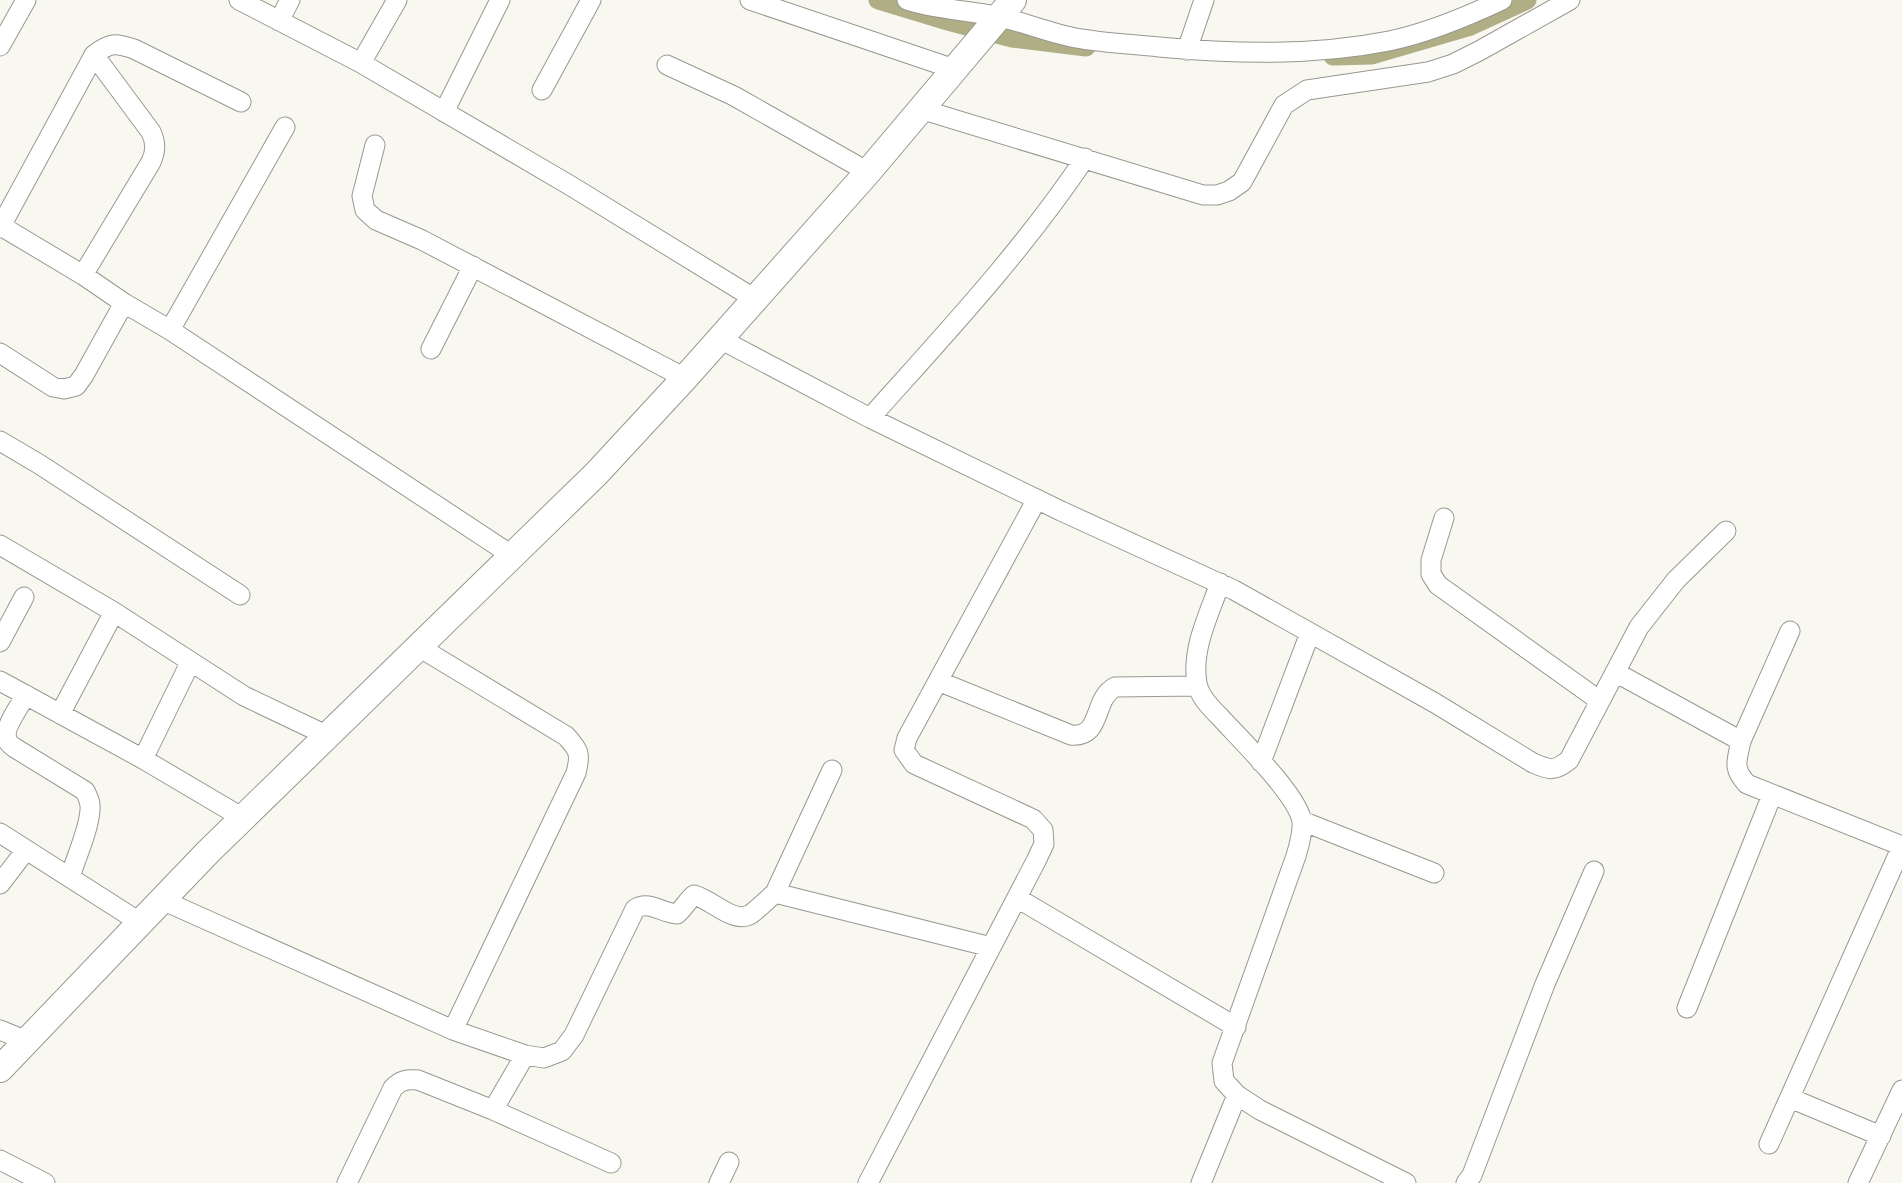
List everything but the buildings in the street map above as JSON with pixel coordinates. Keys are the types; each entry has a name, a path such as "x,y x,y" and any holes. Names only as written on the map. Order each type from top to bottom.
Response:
{"main road":[{"path":"0,1070 243,818 596,474 685,378 868,172 1001,14"}],"street":[{"path":"0,46 26,0"},
{"path":"239,0 361,63 571,186 755,299"},
{"path":"279,21 290,0"},
{"path":"361,63 396,0"},
{"path":"444,112 500,0"},
{"path":"542,90 591,0"},
{"path":"750,0 961,61"},
{"path":"907,0 948,10 1001,14 1055,34 1079,39 1187,50 1250,53 1358,46 1390,41 1426,31 1470,15 1502,0"},
{"path":"1187,50 1204,0"},
{"path":"920,109 1203,195 1217,194 1229,191 1242,182 1284,105 1294,97 1307,90 1428,72 1453,64 1480,51 1570,0"},
{"path":"240,102 134,49 117,44 104,47 94,55 1,227 83,275 124,303 170,330 513,556"},
{"path":"83,275 151,162 155,153 156,142 151,132 94,55"},
{"path":"667,66 734,96 868,172"},
{"path":"170,330 284,126"},
{"path":"375,145 362,196 365,210 376,220 474,266 685,378"},
{"path":"870,418 968,309 1034,230 1085,158"},
{"path":"431,349 474,266"},
{"path":"0,353 54,386 64,389 76,386 124,303"},
{"path":"720,339 870,418 1220,583 1435,703 1546,769 1558,768 1569,760 1639,627 1676,580 1726,531"},
{"path":"0,441 39,464 240,595"},
{"path":"868,1183 1044,844 1043,830 1033,819 914,764 904,750 907,738 1037,498"},
{"path":"1444,518 1431,560 1431,574 1438,585 1600,701"},
{"path":"0,545 114,612 190,663 244,696 328,736"},
{"path":"1220,583 1195,662 1197,686 1207,703 1278,780 1296,807 1302,822 1300,842 1296,856 1222,1064 1224,1082 1237,1095 1260,1110 1406,1183"},
{"path":"0,642 24,597"},
{"path":"60,714 114,612"},
{"path":"1769,1144 1902,846 1772,795 1747,784 1738,774 1736,762 1741,741 1790,630"},
{"path":"1261,762 1310,633"},
{"path":"419,647 566,736 575,746 580,758 576,773 453,1030"},
{"path":"142,759 190,663"},
{"path":"1615,672 1741,741"},
{"path":"0,681 142,759 243,818"},
{"path":"938,681 1071,735 1078,736 1091,730 1105,695 1115,687 1197,686"},
{"path":"26,695 8,727 7,741 15,748 84,791 89,799 88,822 70,877"},
{"path":"162,900 453,1030 525,1055 544,1058 562,1051 574,1035 635,909 648,905 670,914 676,914 694,895 735,916 743,917 750,914 775,893 832,770"},
{"path":"1687,1008 1772,795"},
{"path":"1302,822 1434,873"},
{"path":"0,833 141,923"},
{"path":"0,884 26,850"},
{"path":"1466,1183 1472,1175 1545,984 1594,871"},
{"path":"775,893 991,947"},
{"path":"1017,898 1236,1026"},
{"path":"0,1030 28,1042"},
{"path":"493,1110 525,1055"},
{"path":"347,1183 392,1088 399,1082 407,1079 418,1080 493,1110 611,1163"},
{"path":"1858,1183 1902,1090"},
{"path":"1201,1183 1237,1095"},
{"path":"1790,1098 1881,1136"},
{"path":"0,1160 44,1183"},
{"path":"719,1183 729,1162"}],"waterway":[{"path":"878,0 1012,38 1086,47"},
{"path":"1333,56 1372,55 1468,27 1527,0"}]}
